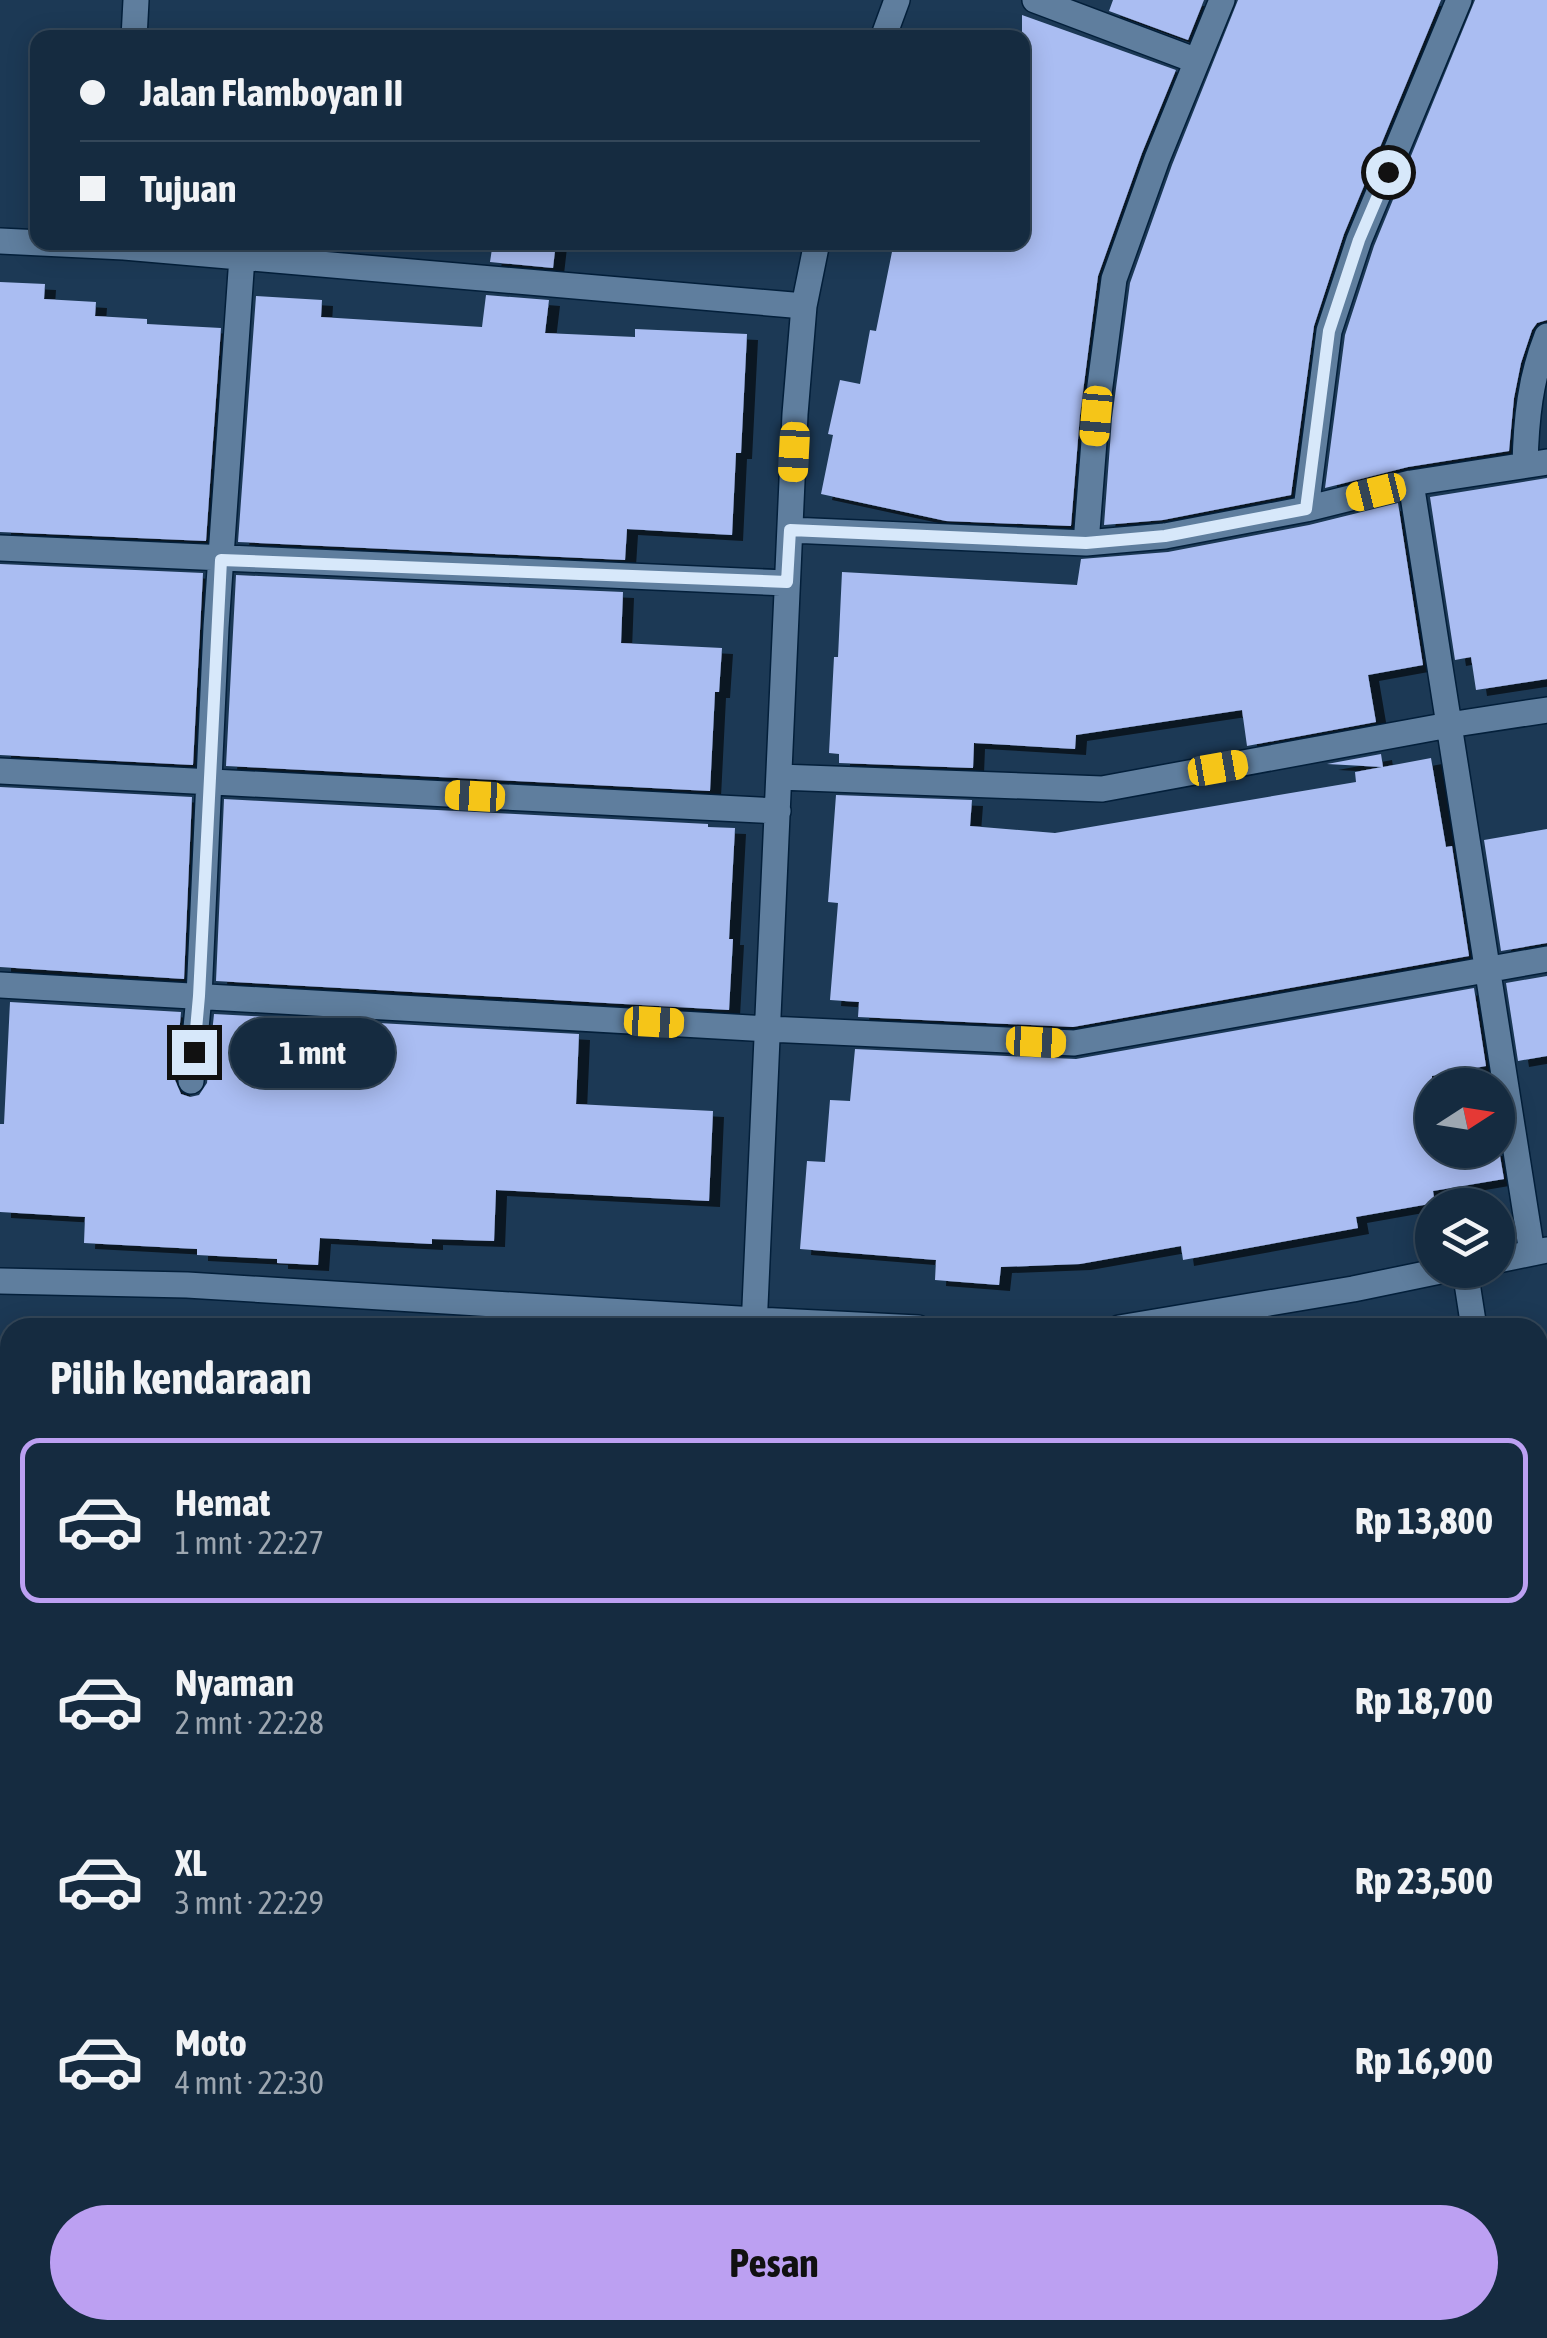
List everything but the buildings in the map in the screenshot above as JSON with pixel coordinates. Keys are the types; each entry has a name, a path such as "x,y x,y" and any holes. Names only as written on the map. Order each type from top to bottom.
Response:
{"street":[{"path":"134,30 136,0"},
{"path":"885,30 897,0"},
{"path":"1035,0 1197,61"},
{"path":"1086,543 1096,416 1114,279 1157,159 1222,0"},
{"path":"1306,509 1329,331 1359,240 1459,0"},
{"path":"0,241 30,242"},
{"path":"173,250 804,306"},
{"path":"755,1318 795,414 804,306 815,250"},
{"path":"191,1080 242,257"},
{"path":"790,530 1086,543 1165,536 1306,509 1411,483 1536,463 1526,413 1538,357 1547,336"},
{"path":"1411,483 1486,969 1539,1252"},
{"path":"0,548 787,582"},
{"path":"779,777 1102,789 1547,710"},
{"path":"0,771 778,812"},
{"path":"0,985 1074,1044 1547,960"},
{"path":"1179,1318 1415,1276"},
{"path":"0,1281 206,1286 668,1318"},
{"path":"1468,1288 1472,1318"}],"route":[{"path":"194,1052 221,560 787,582 790,530 1086,543 1165,536 1306,509 1329,331 1359,240 1388,172"}]}
